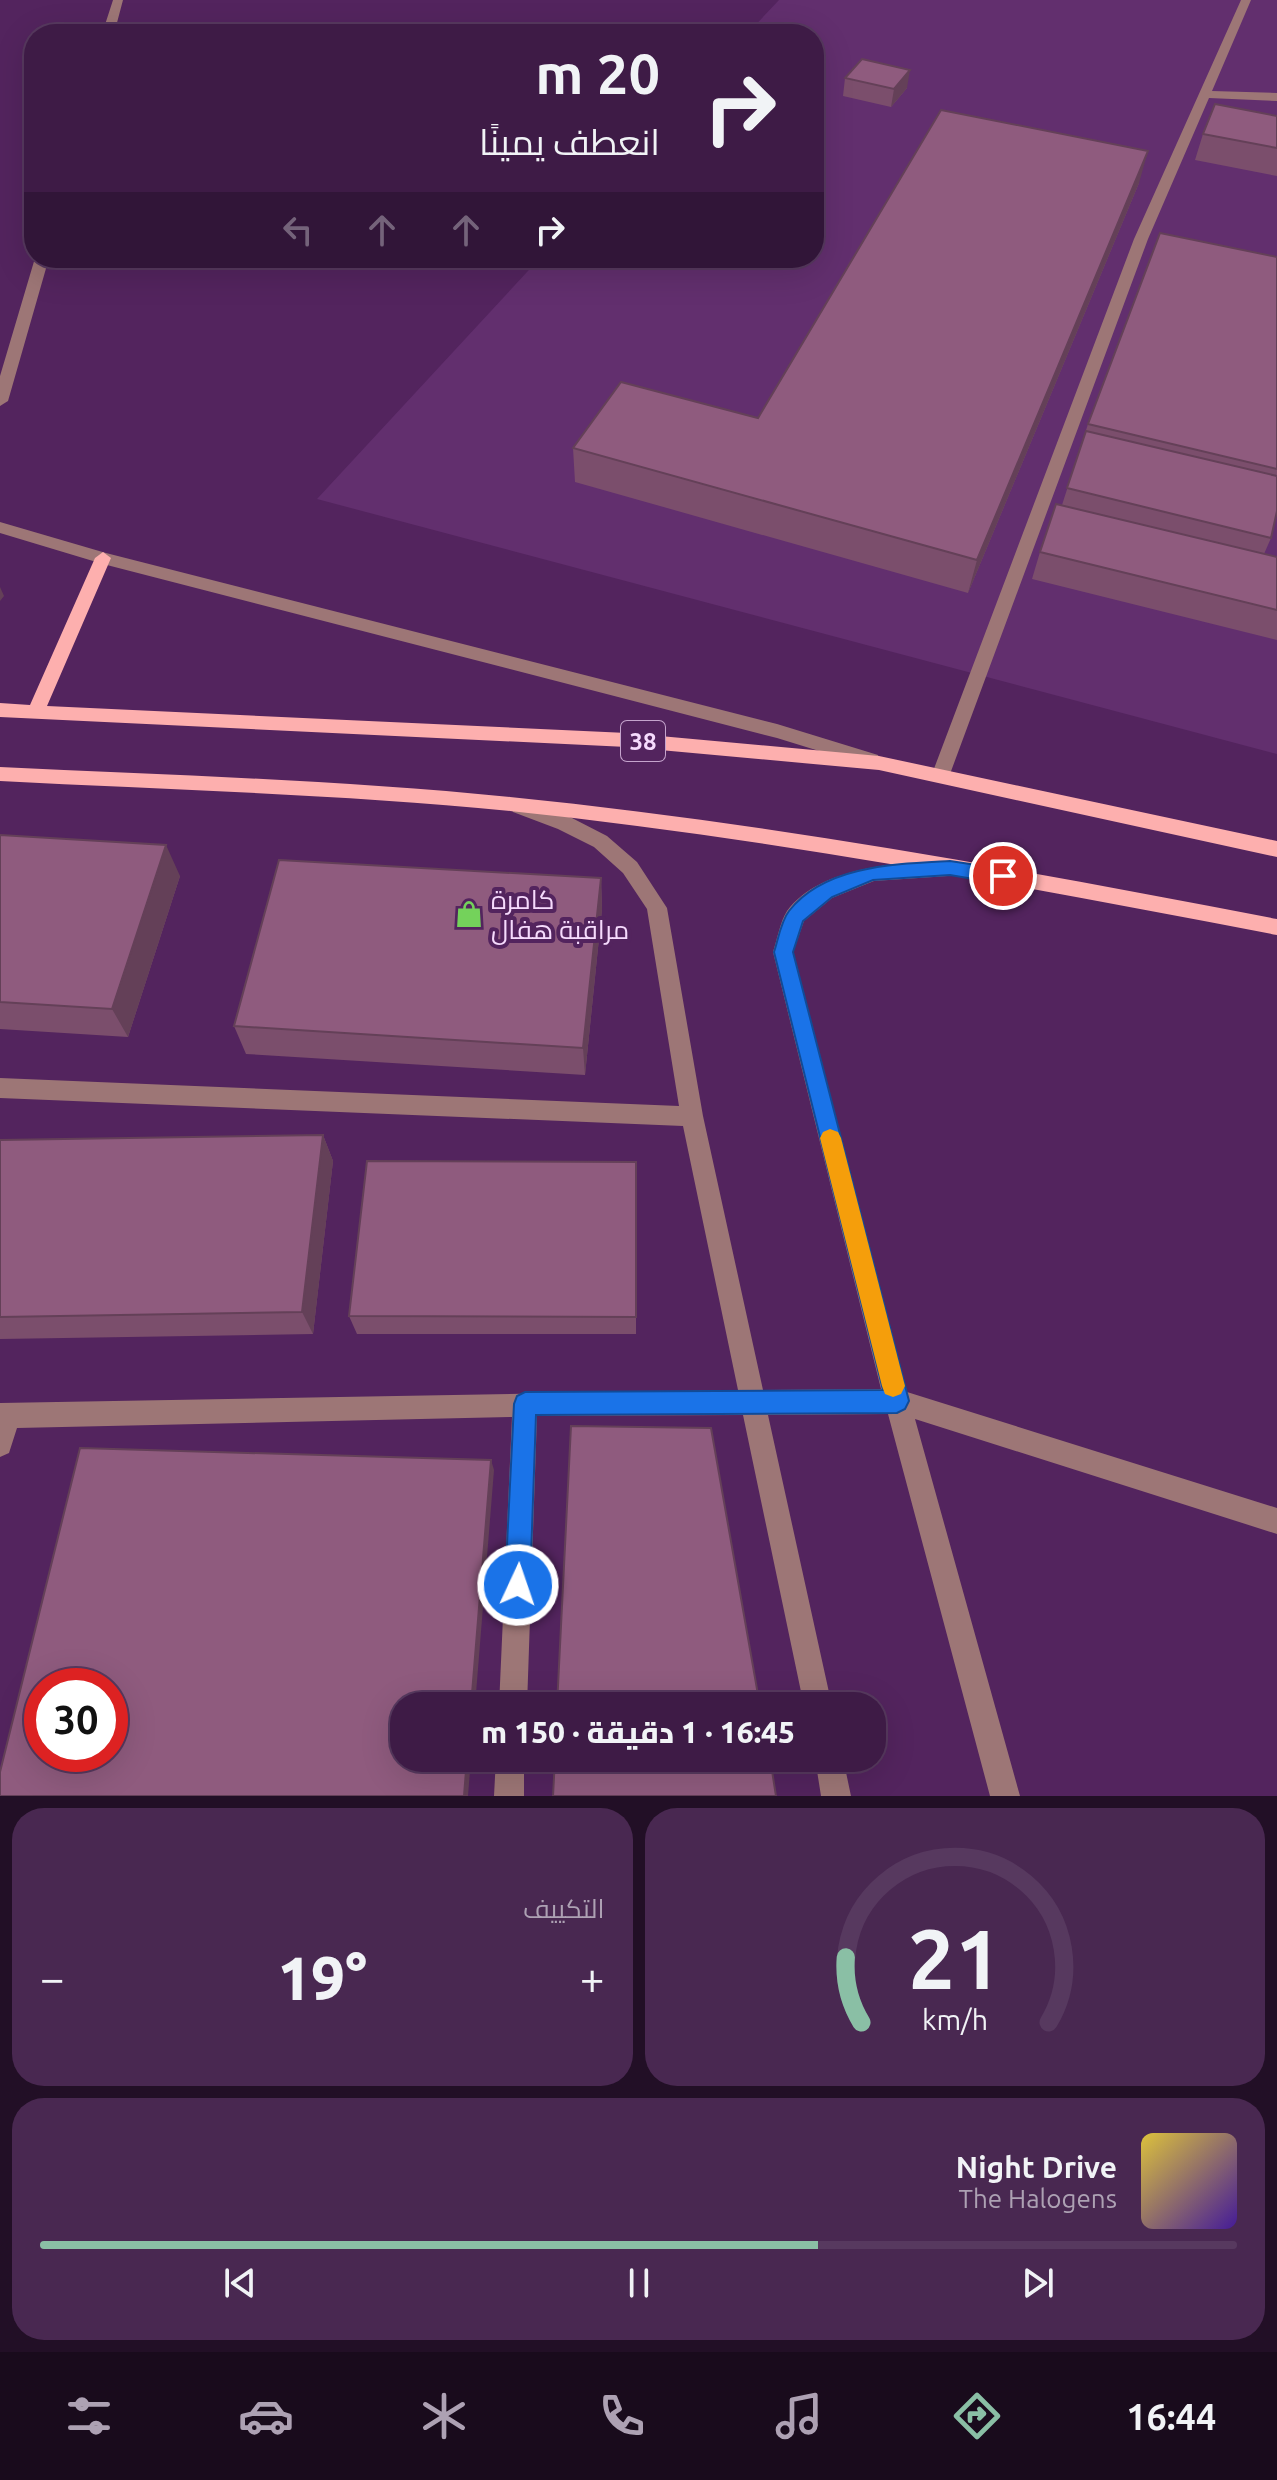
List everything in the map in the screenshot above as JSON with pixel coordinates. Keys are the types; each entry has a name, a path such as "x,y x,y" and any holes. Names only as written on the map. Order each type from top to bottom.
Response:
{"main road":[{"path":"36,711 103,558"},
{"name":"38","path":"0,710 611,739 879,763 1277,849"},
{"path":"0,774 512,804 787,838 1277,927"}],"street":[{"path":"111,24 118,0"},
{"path":"941,774 1141,239 1246,0"},
{"path":"1205,94 1277,97"},
{"path":"0,401 39,268"},
{"path":"0,527 103,558 777,731 879,763"},
{"path":"512,804 580,827 615,850 641,879 657,908 692,1116 756,1402 815,1692"},
{"path":"950,868 872,873 825,892 795,916 783,952 897,1401 1005,1796"},
{"path":"0,1088 692,1116"},
{"path":"0,1444 4,1416 525,1404 897,1401 1277,1521"},
{"path":"514,1692 525,1404"},
{"path":"509,1796 510,1772"},
{"path":"832,1772 836,1796"}],"shaded area":[{"path":"779,0 1277,0 1277,754 317,499 531,268 824,268 824,24 756,24"}],"building":[{"path":"862,59 910,70 894,89 845,78"},
{"path":"1215,104 1277,116 1277,148 1203,134"},
{"path":"941,110 1148,151 977,560 573,448 621,382 758,418"},
{"path":"1160,233 1277,257 1277,469 1088,424"},
{"path":"1086,431 1277,476 1277,511 1271,538 1067,488"},
{"path":"1056,504 1277,557 1277,610 1040,552"},
{"path":"0,835 166,845 112,1009 0,1002"},
{"path":"279,860 601,878 583,1048 234,1026"},
{"path":"323,1135 302,1312 0,1317 0,1140"},
{"path":"367,1161 636,1162 636,1317 349,1316"},
{"path":"571,1426 711,1428 758,1692 558,1692"},
{"path":"80,1448 491,1460 472,1692 390,1692 390,1772 466,1772 464,1796 0,1796 0,1772 24,1675 24,1772 128,1772 128,1668 26,1668"},
{"path":"554,1772 772,1772 776,1796 553,1796"}],"slow traffic":[{"path":"830,1138 893,1386"}],"place":[{"name":"كامرة مراقبة هفال","path":"469,914"}],"route":[{"path":"518,1585 525,1404 897,1401 783,952 795,916 825,892 872,873 950,868 1003,876"}]}
